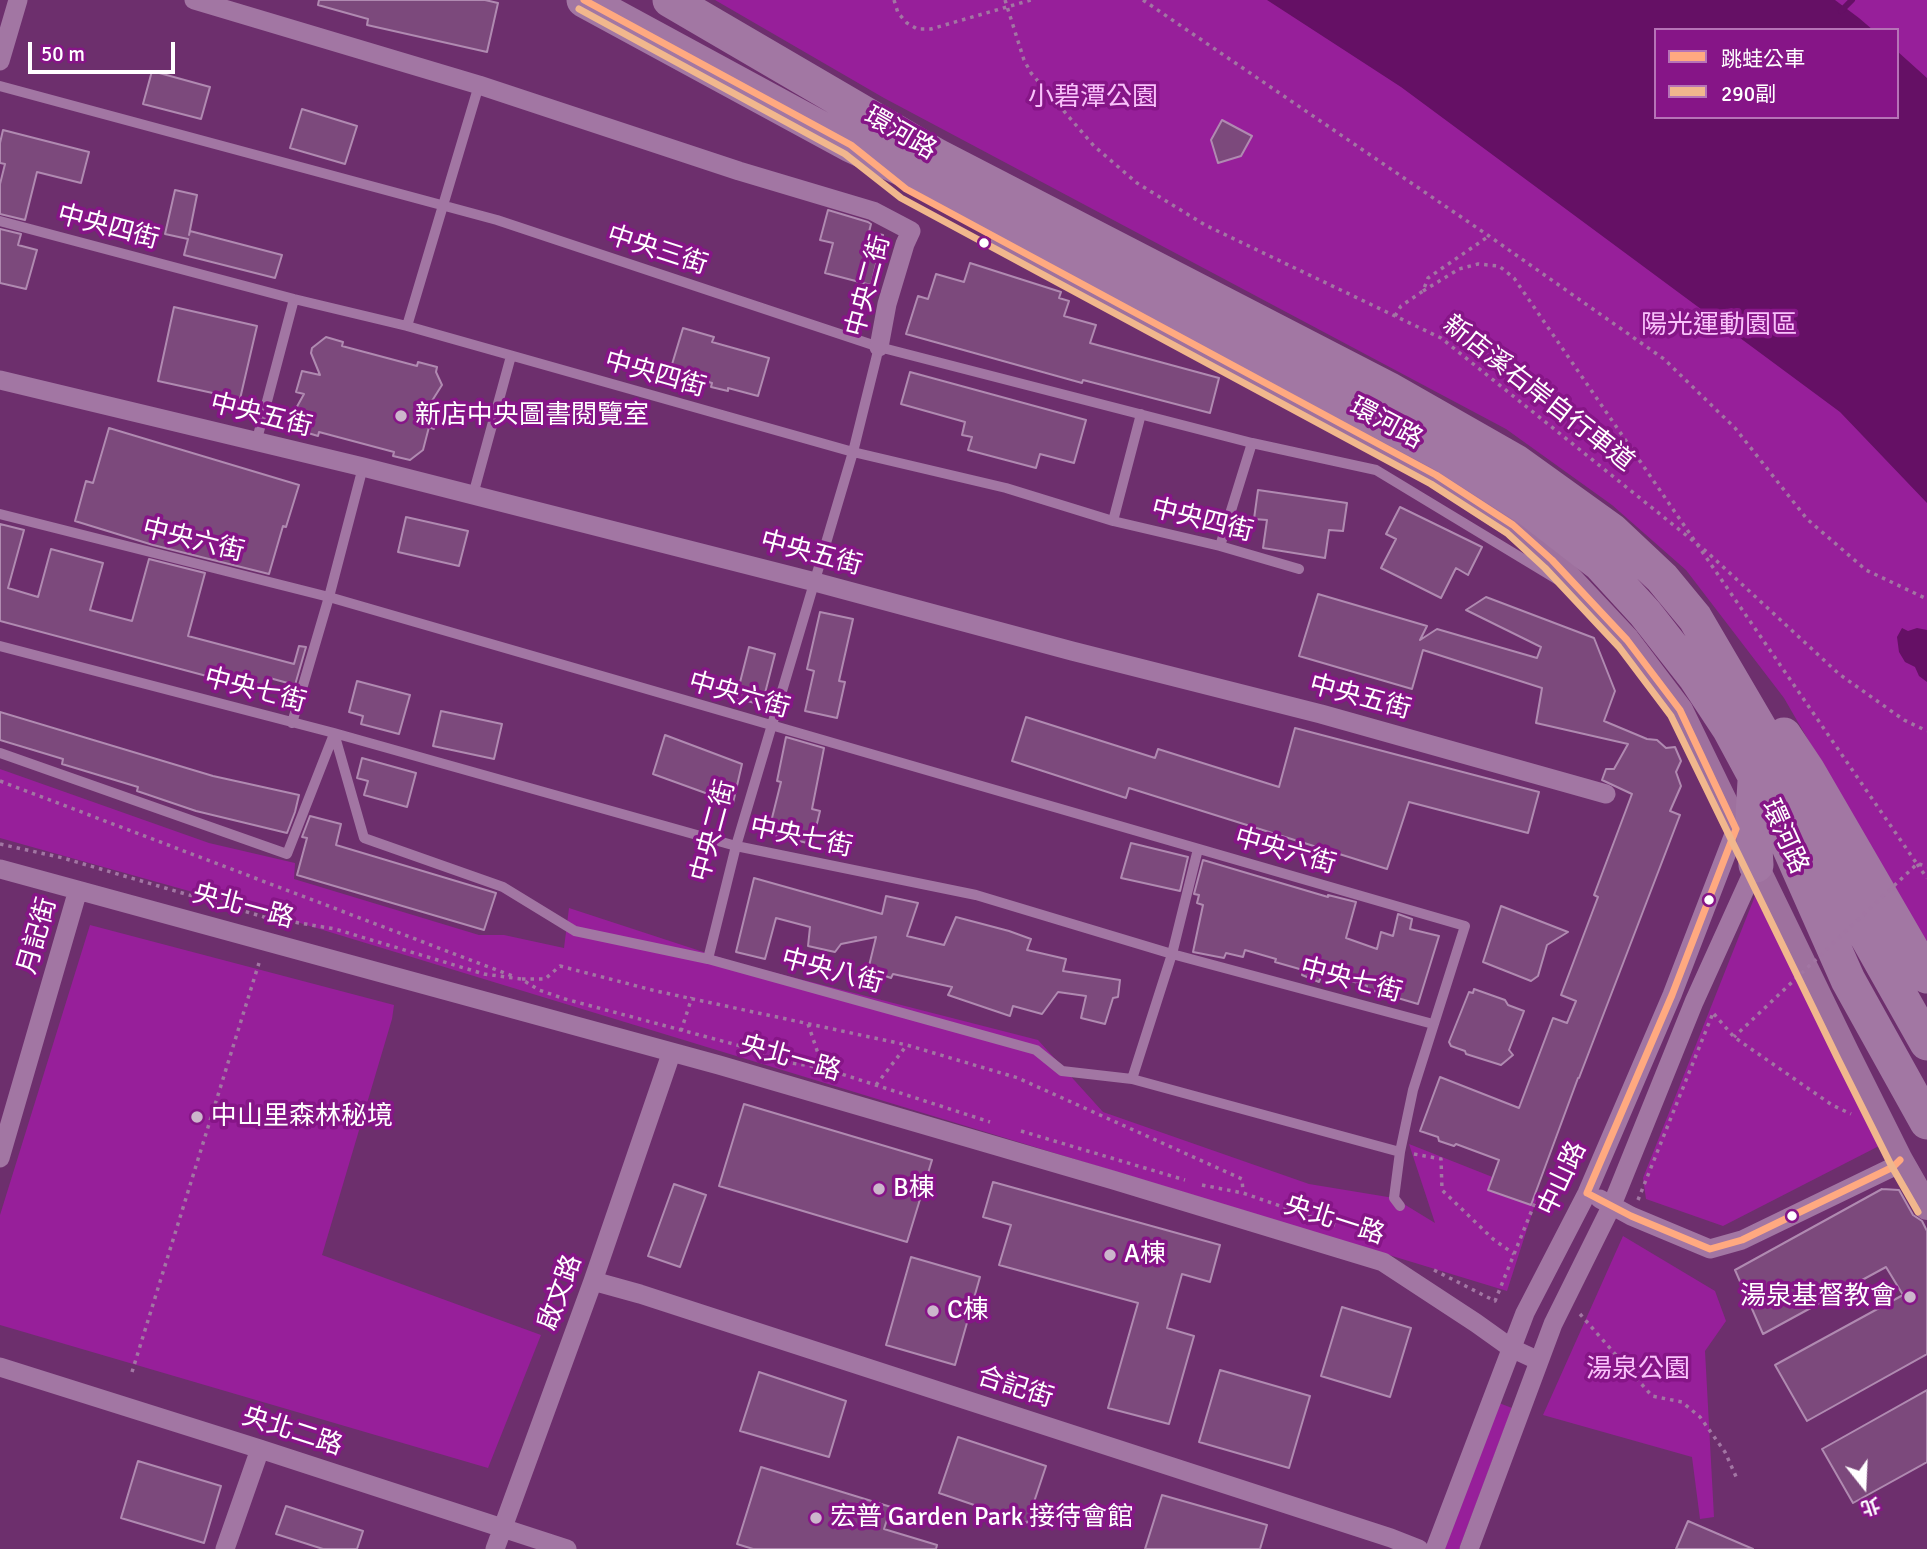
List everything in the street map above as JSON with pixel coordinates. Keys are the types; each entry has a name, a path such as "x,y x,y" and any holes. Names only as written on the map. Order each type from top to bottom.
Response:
{"highway":[{"name":"環河路","path":"584,0 851,145 914,174 1441,453 1529,509 1600,564 1645,613 1696,678 1811,897 1848,980 1927,1122"},
{"path":"606,0 790,112"},
{"name":"環河路","path":"670,0 937,156 1388,389 1516,462 1612,531 1662,578 1695,618 1777,758 1761,802"},
{"path":"1695,618 1737,666 1808,771 1927,976"},
{"name":"環河路","path":"1761,802 1802,790 1927,1012"},
{"path":"1756,864 1761,802"},
{"path":"1761,802 1837,884 1927,1043"},
{"path":"1811,897 1869,969 1927,1073"}],"street":[{"path":"0,61 18,0"},
{"name":"中央二街","path":"194,0 234,5 306,35 479,85 739,171 873,211 911,231 887,304 879,347"},
{"path":"851,145 906,189 1436,475 1513,525 1552,560 1627,640 1680,710 1761,802"},
{"name":"中央五街","path":"0,380 363,467 815,582 1321,714 1606,794"},
{"name":"中山路","path":"1435,1549 1525,1313 1587,1193 1672,995 1761,802"},
{"path":"1756,864 1780,919 1900,1160 1927,1207"},
{"name":"中山路","path":"1469,1549 1553,1324 1612,1205 1694,1002 1756,864"},
{"name":"央北一路","path":"0,869 719,1065 1383,1262 1511,1349 1539,1361"},
{"name":"月記街","path":"0,1158 78,890"},
{"name":"啟文路","path":"495,1549 593,1281 671,1054"},
{"path":"1587,1193 1631,1216 1710,1249 1742,1240 1893,1167 1900,1160"},
{"name":"合記街","path":"593,1281 640,1294 1419,1549"},
{"name":"央北二路","path":"0,1367 568,1549"},
{"path":"225,1549 260,1449"}],"lane":[{"path":"407,326 479,85"},
{"name":"中央三街","path":"0,86 510,225 879,347 1252,443 1376,470 1585,597"},
{"name":"中央四街","path":"0,221 407,326 853,452 1006,488 1114,521 1220,546 1299,569"},
{"path":"256,443 294,299"},
{"name":"中央二街","path":"708,959 736,846 853,452 879,347"},
{"path":"473,495 511,356"},
{"path":"1114,521 1141,414"},
{"path":"1220,546 1252,443"},
{"path":"292,723 363,467"},
{"name":"中央六街","path":"0,514 329,597 1465,926 1433,1024"},
{"name":"中央七街","path":"0,646 334,733 736,846 976,895 1172,954 1433,1024"},
{"path":"0,752 287,854 334,733"},
{"name":"中央八街","path":"334,733 364,838 503,887 575,931 708,959 1036,1050 1062,1072 1132,1079 1400,1152"},
{"path":"1132,1079 1172,954 1198,849"},
{"path":"1400,1206 1395,1198 1400,1152 1413,1090 1433,1024"}],"path":[{"path":"894,0 898,13 916,29 931,29 1031,0"},
{"name":"新店溪右岸自行車道","path":"1005,0 1024,60 1031,72 1094,146 1137,183 1205,225 1441,338 1706,552 1839,674 1904,720 1927,731"},
{"path":"1143,0 1664,359 1735,428 1807,519 1866,570 1927,599"},
{"path":"1423,290 1428,278 1489,236"},
{"path":"1395,316 1401,306 1459,269 1478,264 1499,266 1514,278 1927,878"},
{"path":"0,781 521,979 545,979 560,966 656,991 907,1045 1030,1083 1242,1179 1243,1192"},
{"path":"1917,863 1927,867"},
{"path":"1734,1037 1917,863"},
{"path":"132,1372 259,963"},
{"path":"681,1031 692,997"},
{"path":"1694,1002 1713,1013 1734,1037 1832,1105 1860,1117"},
{"path":"808,1024 824,1068"},
{"path":"875,1086 907,1045"},
{"path":"1400,1152 1441,1159 1442,1190 1493,1239 1514,1254"},
{"path":"1580,1314 1652,1396 1682,1402 1700,1417 1726,1452 1738,1481"}],"green space":[{"name":"陽光運動園區","path":"715,0 1927,0 1927,946 1784,698 1686,570 1612,505 1506,429 884,98"},
{"path":"0,769 209,843 295,863 294,879 479,935 504,935 564,948 569,908 737,963 1038,1040 1103,1112 1309,1184 1394,1198 1435,1223 1409,1144 1538,1195 1507,1291 264,912 0,838"},
{"path":"1755,896 1879,1146 1723,1226 1646,1199 1643,1178"},
{"name":"中山里森林秘境","path":"90,925 394,1005 322,1255 541,1335 488,1468 0,1325 0,1215"},
{"name":"湯泉公園","path":"1623,1236 1715,1291 1726,1321 1705,1351 1714,1517 1700,1519 1692,1457 1543,1415"},
{"path":"1499,1403 1512,1408 1459,1549 1443,1549"}],"shaded area":[{"path":"1267,0 1835,0 1859,18 1871,28 1654,28 1654,119 1899,119 1899,53 1927,78 1927,503 1840,412 1401,87"},
{"path":"1902,628 1908,631 1917,628 1927,630 1927,682 1919,676 1915,667 1905,662 1899,652 1897,637"}],"building":[{"path":"319,0 485,0 498,3 487,52 367,25 368,19 318,5"},
{"path":"152,71 210,87 201,119 143,104"},
{"path":"302,109 357,126 345,164 290,148"},
{"path":"1222,120 1252,136 1241,156 1218,163 1211,140"},
{"path":"3,130 89,152 81,183 37,172 25,220 0,214 0,184 5,164 0,163"},
{"path":"175,190 197,195 189,235 190,231 282,255 275,278 184,255 188,239 165,234"},
{"path":"828,210 868,222 871,224 869,232 883,235 871,285 825,273 833,243 820,240"},
{"path":"0,229 21,234 18,245 37,250 26,289 0,283"},
{"path":"970,263 1061,292 1059,298 1069,301 1064,316 1096,325 1090,343 1219,378 1210,413 1083,380 1082,383 906,334 918,296 928,299 936,274 964,282"},
{"path":"174,307 257,326 240,399 158,381"},
{"path":"683,328 714,337 712,342 769,358 758,396 728,388 728,391 711,387 712,383 670,371"},
{"path":"326,337 343,342 342,346 417,366 418,362 437,367 436,372 442,385 430,404 440,407 434,429 429,427 423,450 410,460 393,456 394,452 319,432 318,436 298,430 294,412 304,394 296,392 302,371 320,375 311,353 312,348"},
{"path":"910,372 1086,420 1074,463 1040,454 1036,468 968,450 972,437 962,435 965,422 901,404"},
{"path":"109,428 299,485 269,574 153,545 75,521 86,481 93,483"},
{"path":"1258,490 1347,503 1343,531 1329,530 1325,558 1263,548 1267,520 1254,519"},
{"path":"1400,507 1482,547 1468,575 1456,568 1441,598 1381,568 1396,539 1386,534"},
{"path":"406,517 468,531 459,566 398,552"},
{"path":"0,524 24,530 8,588 38,597 51,549 103,563 90,610 132,621 149,559 205,573 188,636 294,664 299,646 306,647 295,685 266,677 263,691 0,621"},
{"path":"1318,594 1427,626 1420,640 1437,629 1537,658 1541,647 1466,610 1486,597 1594,638 1615,691 1604,721 1647,739 1657,740 1666,748 1675,747 1681,761 1676,772 1681,786 1670,811 1680,815 1531,1205 1488,1190 1499,1160 1456,1144 1454,1146 1439,1141 1438,1137 1420,1131 1440,1077 1519,1108 1553,1018 1567,1023 1576,1001 1561,995 1598,897 1594,895 1632,794 1602,780 1606,769 1614,769 1628,744 1536,723 1542,688 1423,650 1412,689 1299,656"},
{"path":"820,612 853,619 839,681 845,682 837,718 805,711 814,671 807,669"},
{"path":"749,647 775,654 762,705 736,698"},
{"path":"357,681 410,695 399,734 361,724 363,716 349,712"},
{"path":"441,711 502,724 494,759 433,746"},
{"path":"0,712 213,776 299,795 295,812 287,833 196,811 137,791 138,787 62,764 63,759 0,740"},
{"path":"1026,717 1155,758 1158,749 1279,787 1295,728 1539,792 1528,833 1409,802 1387,869 1129,788 1126,798 1012,761"},
{"path":"665,735 742,764 733,803 653,774"},
{"path":"786,737 824,748 812,809 820,811 812,844 768,834 781,782 777,781"},
{"path":"362,758 416,773 407,807 364,795 368,781 357,778"},
{"path":"310,816 341,824 336,845 496,893 484,930 297,875 307,838 302,837"},
{"path":"1131,843 1188,857 1180,891 1121,878"},
{"path":"1203,860 1328,897 1356,902 1346,938 1377,949 1381,932 1393,936 1398,914 1412,919 1410,929 1439,936 1418,1004 1323,972 1319,982 1302,975 1303,970 1245,950 1243,957 1226,953 1224,958 1193,952 1203,905 1197,903 1199,895 1194,894"},
{"path":"754,878 882,914 886,896 918,903 907,936 944,945 956,917 1009,931 1031,939 1027,950 1066,959 1063,971 1120,980 1118,997 1113,998 1105,1024 1081,1018 1086,996 1058,992 1042,1014 1013,1006 1010,1016 948,995 952,987 893,974 891,978 868,970 876,937 841,944 835,952 808,946 810,927 776,918 765,959 736,952"},
{"path":"1501,906 1568,932 1547,945 1538,976 1531,981 1483,962"},
{"path":"1474,989 1505,1000 1508,1005 1524,1011 1509,1050 1513,1055 1501,1065 1466,1054 1465,1051 1451,1046 1449,1042 1469,992 1473,993"},
{"path":"744,1104 932,1160 907,1242 719,1186"},
{"name":"A棟","path":"993,1182 1220,1245 1210,1282 1182,1274 1167,1328 1194,1336 1169,1424 1108,1408 1138,1303 999,1265 1011,1225 983,1217"},
{"path":"674,1184 706,1195 680,1267 648,1256"},
{"path":"1882,1189 1899,1190 1913,1215 1922,1221 1927,1231 1927,1354 1807,1421 1775,1365 1903,1295 1886,1267 1763,1334 1735,1270"},
{"name":"C棟","path":"911,1257 980,1277 955,1365 886,1345"},
{"path":"1342,1307 1411,1328 1390,1397 1321,1376"},
{"path":"1220,1370 1310,1396 1289,1468 1199,1442"},
{"path":"759,1372 846,1401 829,1457 740,1431"},
{"path":"1927,1390 1927,1462 1853,1503 1822,1449"},
{"path":"958,1437 1046,1466 1027,1523 939,1493"},
{"path":"138,1461 221,1486 204,1543 121,1518"},
{"name":"宏普 Garden Park 接待會館","path":"761,1467 891,1507 884,1529 937,1545 936,1549 753,1549 737,1544"},
{"path":"1162,1495 1267,1525 1260,1549 1145,1549"},
{"path":"286,1506 363,1531 357,1549 323,1549 276,1534"},
{"path":"1688,1521 1753,1549 1676,1549"}],"waterway":[{"path":"1841,11 1852,0"}],"transit line":[{"name":"跳蛙公車","path":"584,0 851,145 906,189 1436,475 1513,525 1552,560 1627,640 1680,710 1736,829"},
{"name":"290副","path":"579,9 845,154 901,198 1431,484 1507,533 1545,568 1619,647 1671,716 1837,1057 1891,1165 1918,1212"},
{"name":"跳蛙公車","path":"1587,1193 1672,995 1736,829"},
{"name":"跳蛙公車","path":"1587,1193 1631,1216 1710,1249 1742,1240 1893,1167 1900,1160"}],"place":[{"name":"新店中央圖書閱覽室","path":"401,416"},
{"name":"中山里森林秘境","path":"197,1117"},
{"name":"B棟","path":"879,1189"},
{"name":"A棟","path":"1110,1255"},
{"name":"湯泉基督教會","path":"1910,1297"},
{"name":"C棟","path":"933,1311"},
{"name":"宏普 Garden Park 接待會館","path":"816,1518"}],"park label":[{"name":"小碧潭公園","path":"1093,98"}]}
